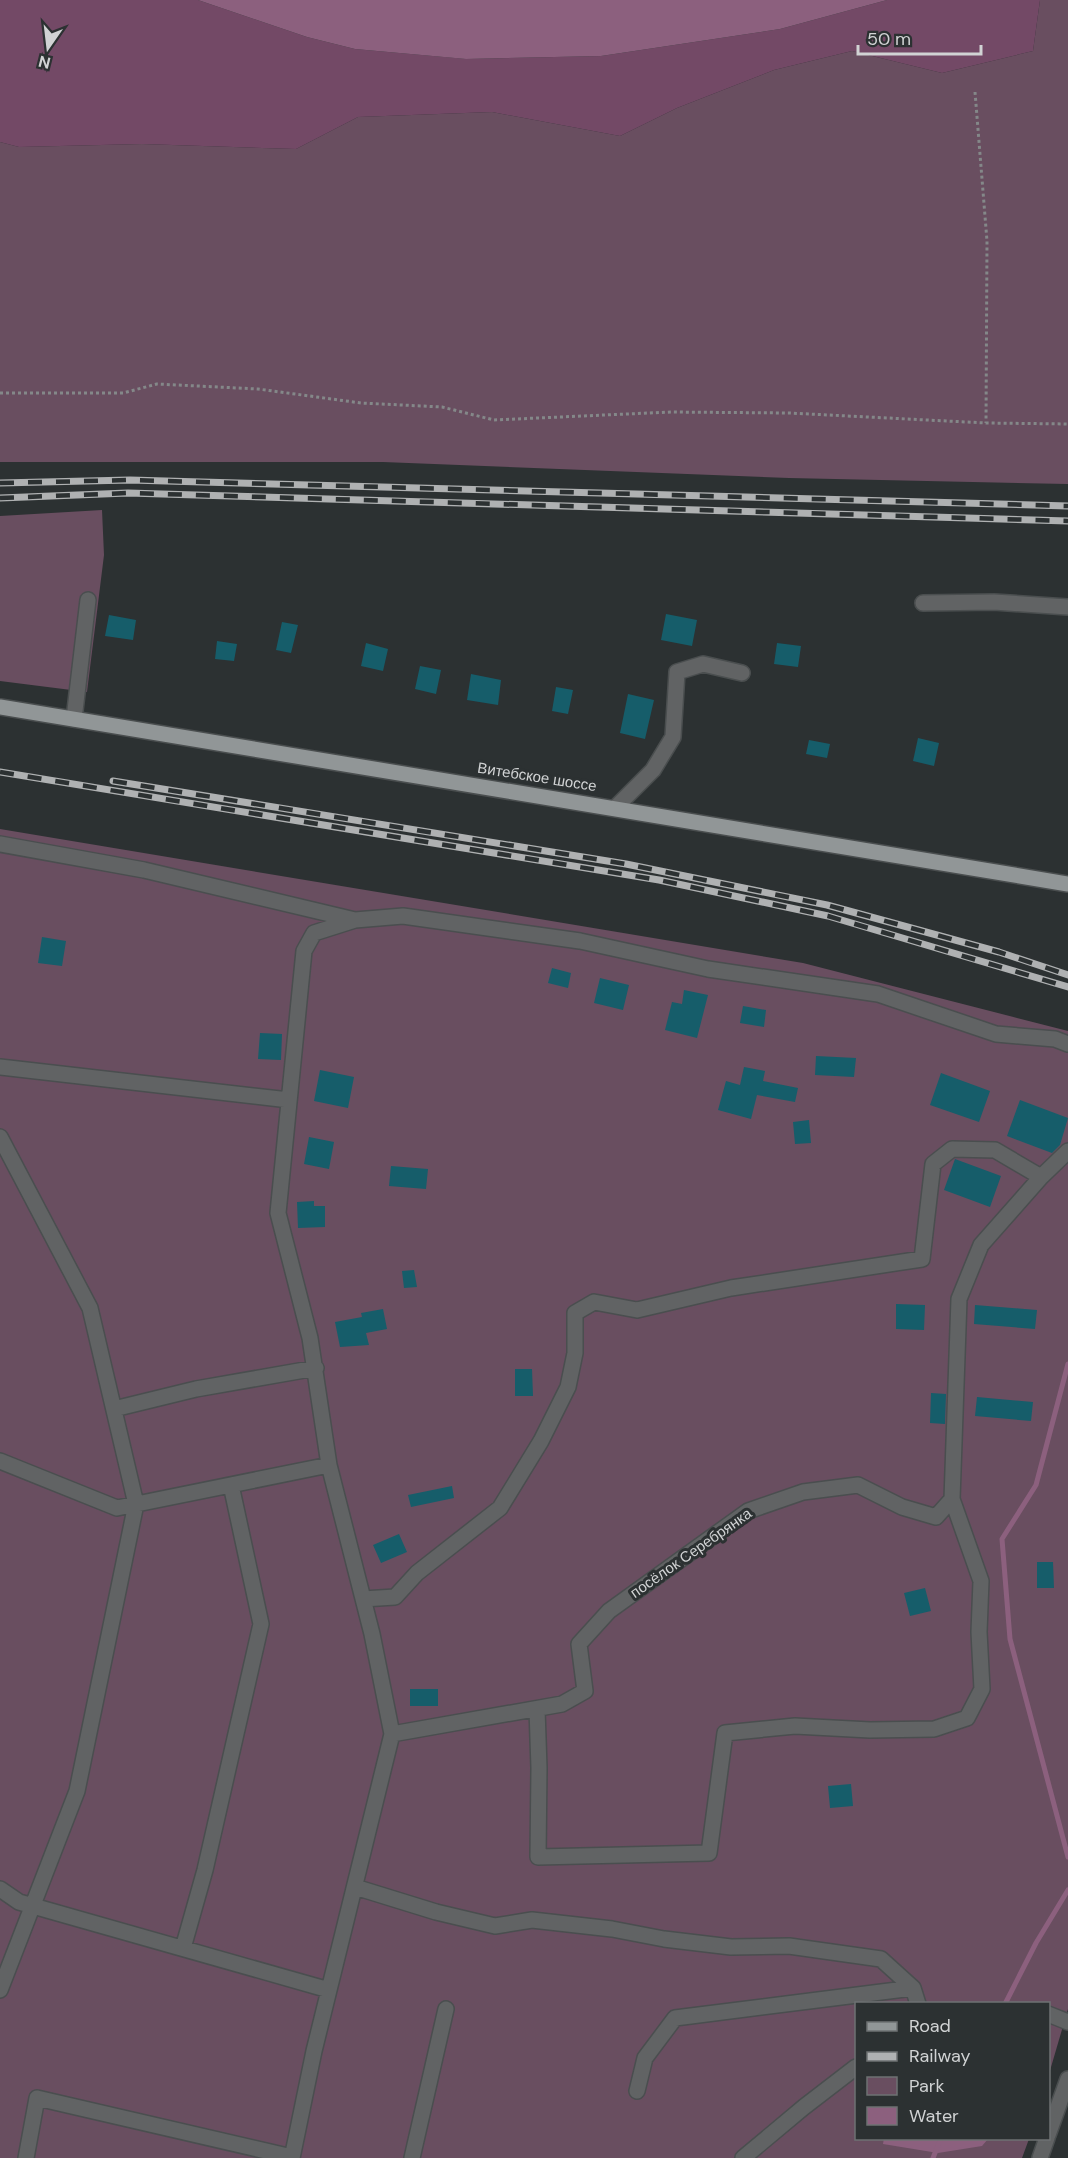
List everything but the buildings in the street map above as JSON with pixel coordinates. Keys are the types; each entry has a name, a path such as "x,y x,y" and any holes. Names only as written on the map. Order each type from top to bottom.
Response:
{"main road":[{"name":"Витебское шоссе","path":"0,707 1068,884"}],"lane":[{"path":"74,719 88,600"},
{"path":"922,603 994,602 1068,607"},
{"path":"615,808 653,770 673,737 677,672 703,664 742,673"},
{"path":"0,844 144,870 355,920"},
{"path":"26,2158 38,2098 292,2157 329,1990 392,1734 363,1599 329,1466 316,1368 278,1214 304,951 314,933 355,920 403,916 580,941 708,969 878,994 996,1034 1055,1040 1068,1044"},
{"path":"0,1067 289,1100"},
{"path":"0,1137 90,1308 136,1504 77,1791 0,1990"},
{"path":"363,1599 395,1597 417,1573 500,1508 541,1441 568,1387 576,1353 575,1312 594,1302 637,1310 731,1288 922,1259 933,1164 952,1149 995,1150 1041,1177"},
{"path":"537,1709 538,1857 709,1853 725,1733 795,1726 870,1730 934,1729 967,1718 982,1689 979,1632 981,1581 952,1499 959,1299 981,1245 1041,1177 1068,1151"},
{"path":"114,1409 196,1389 316,1368"},
{"path":"0,1461 117,1508 329,1466"},
{"path":"183,1948 205,1870 261,1624 231,1485"},
{"name":"посёлок Серебрянка","path":"392,1734 562,1704 585,1691 579,1644 609,1611 748,1511 803,1492 858,1485 902,1507 936,1517 952,1499"},
{"path":"355,1887 436,1912 495,1926 532,1920 612,1929 664,1940 731,1947 789,1946 881,1959 913,1988 917,2002"},
{"path":"0,1889 19,1902 329,1990"},
{"path":"638,2091 645,2058 675,2019 913,1988"},
{"path":"412,2158 446,2009"},
{"path":"1050,2015 1068,2022"},
{"path":"743,2158 855,2068"},
{"path":"1050,2131 1068,2079"},
{"path":"1040,2158 1047,2140"}],"path":[{"path":"975,92 987,241 986,423"},
{"path":"0,393 123,393 157,384 258,388 361,403 442,407 494,420 671,412 789,413 986,423 1068,424"}],"green space":[{"path":"1040,0 1068,0 1068,484 789,478 383,462 0,462 0,142 19,147 142,144 296,149 358,117 492,112 620,136 677,108 774,70 852,51 942,73 1033,51"},
{"path":"102,510 104,555 87,692 0,681 0,516"},
{"path":"0,829 803,963 1068,1031 1068,2009 1050,2071 1050,2002 855,2002 855,2140 1029,2140 1022,2158 0,2158"}],"shaded area":[{"path":"0,0 198,0 307,37 355,49 467,59 601,56 780,29 887,0 1040,0 1033,51 942,73 852,51 774,70 677,108 620,136 492,112 358,117 296,149 142,144 19,147 0,142"}],"water":[{"path":"198,0 887,0 780,29 601,56 466,59 355,49 307,37"},
{"path":"884,2140 987,2140 982,2146 938,2153 883,2144"}],"waterway":[{"path":"1068,1364 1036,1485 1002,1539 1010,1639 1068,1857"},
{"path":"1006,2002 1036,1943 1068,1890"},
{"path":"933,2158 940,2140"}],"railway":[{"path":"0,483 130,480 1068,506"},
{"path":"0,498 128,493 1068,521"},
{"path":"0,772 659,880 828,916 1068,987"},
{"path":"113,781 626,864 827,905 999,952 1068,975"}]}
